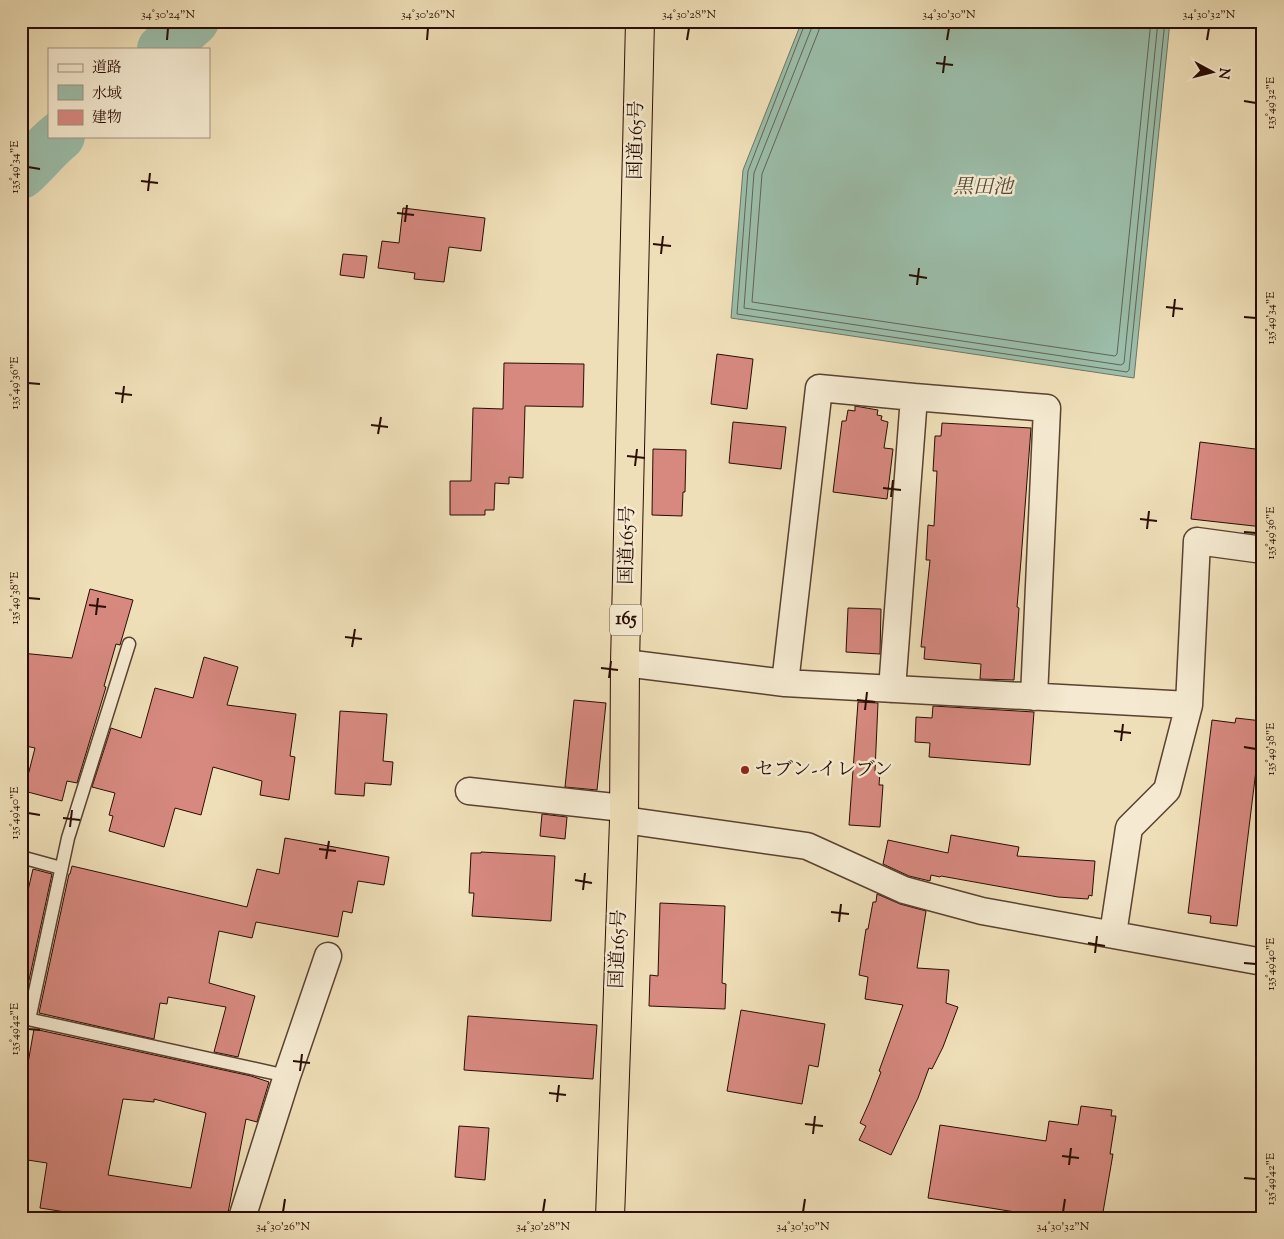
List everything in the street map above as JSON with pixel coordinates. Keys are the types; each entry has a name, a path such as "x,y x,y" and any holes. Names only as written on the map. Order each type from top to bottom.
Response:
{"highway":[{"name":"国道165号","path":"610,1218 623,814 640,21"}],"street":[{"path":"785,683 819,388 1047,408 1034,696"},
{"path":"892,689 914,397"},
{"path":"1114,934 1129,828 1167,790 1189,705 1197,541 1263,550"},
{"path":"625,663 785,683 1189,705"},
{"path":"468,791 623,814 807,846 904,890 982,911 1263,962"},
{"path":"242,1218 287,1076 328,956"}],"lane":[{"path":"129,644 68,838 30,1015 35,1022 287,1076"},
{"path":"21,857 61,868"}],"water":[{"name":"黒田池","path":"802,21 1170,21 1134,378 731,318 743,170"}],"building":[{"path":"403,208 485,218 481,251 449,247 444,282 414,279 415,273 378,268 382,241 399,243"},
{"path":"343,254 367,256 364,278 340,275"},
{"path":"717,354 753,359 747,409 711,404"},
{"path":"504,363 584,364 583,407 525,406 523,478 509,477 509,484 495,483 494,510 485,510 485,515 450,515 450,481 471,481 473,408 503,409"},
{"path":"855,406 878,410 877,415 882,416 881,420 888,422 884,448 893,449 887,499 833,492 842,421 846,421 848,410 855,411"},
{"path":"733,422 786,427 781,469 729,463"},
{"path":"942,423 1031,428 1017,607 1019,608 1014,680 980,679 981,664 924,659 925,647 921,647 930,560 926,560 928,525 934,526 937,471 933,471 935,436 941,436"},
{"path":"1200,442 1263,450 1263,527 1191,519"},
{"path":"653,449 686,450 685,492 683,492 682,516 652,515"},
{"path":"90,589 133,600 120,645 116,644 104,686 106,687 77,783 67,781 62,801 24,791 35,748 21,745 21,653 72,658"},
{"path":"848,608 881,609 880,654 846,652"},
{"path":"204,657 238,667 227,705 296,714 290,756 295,757 289,800 260,795 262,781 213,767 201,815 175,808 164,847 109,831 113,816 109,815 115,793 92,787 111,728 141,738 155,688 193,698"},
{"path":"574,700 606,703 597,790 565,787"},
{"path":"858,702 878,703 875,771 880,772 879,785 883,785 880,827 849,825"},
{"path":"933,706 1034,712 1030,765 929,757 930,743 915,742 916,717 932,718"},
{"path":"340,711 387,714 383,761 393,762 391,785 365,783 364,796 335,794"},
{"path":"1236,718 1262,721 1237,926 1210,923 1211,916 1188,913 1212,720 1235,723"},
{"path":"542,814 567,817 565,839 540,836"},
{"path":"951,835 1019,847 1017,856 1095,861 1092,896 1089,895 1088,899 1058,897 931,875 930,881 909,876 883,864 888,840 948,853"},
{"path":"285,838 389,857 384,885 358,881 352,913 343,911 338,937 256,922 252,938 219,931 209,983 255,996 238,1057 214,1052 226,1007 168,997 167,1004 160,1003 154,1039 39,1013 72,866 247,907 257,869 279,874"},
{"path":"471,853 555,856 551,921 472,916 474,893 469,893"},
{"path":"33,869 52,874 26,994 21,993 21,920"},
{"path":"877,894 900,904 926,911 917,968 949,970 946,1003 958,1007 943,1047 932,1069 929,1068 918,1098 891,1155 859,1140 866,1126 860,1123 881,1072 879,1071 903,1005 865,999 868,977 859,975 866,929 868,929 873,902 876,902"},
{"path":"660,903 725,906 722,983 726,984 725,1009 649,1006 650,975 658,976"},
{"path":"741,1010 825,1024 818,1067 809,1065 802,1104 727,1091"},
{"path":"468,1016 597,1025 593,1079 464,1070"},
{"path":"34,1029 251,1076 269,1082 257,1122 246,1119 227,1218 104,1218 40,1208 47,1163 21,1159 21,1103","holes":["123,1099 154,1102 154,1099 206,1113 191,1188 108,1175"]},
{"path":"1081,1106 1112,1110 1111,1116 1116,1116 1110,1154 1113,1154 1102,1218 1034,1218 1034,1215 928,1198 940,1125 1046,1141 1049,1121 1078,1125"},
{"path":"459,1126 489,1128 485,1180 455,1177"}],"waterway":[{"path":"163,48 194,21"},
{"path":"21,174 58,138"}],"place":[{"name":"セブン-イレブン","path":"745,770"}]}
